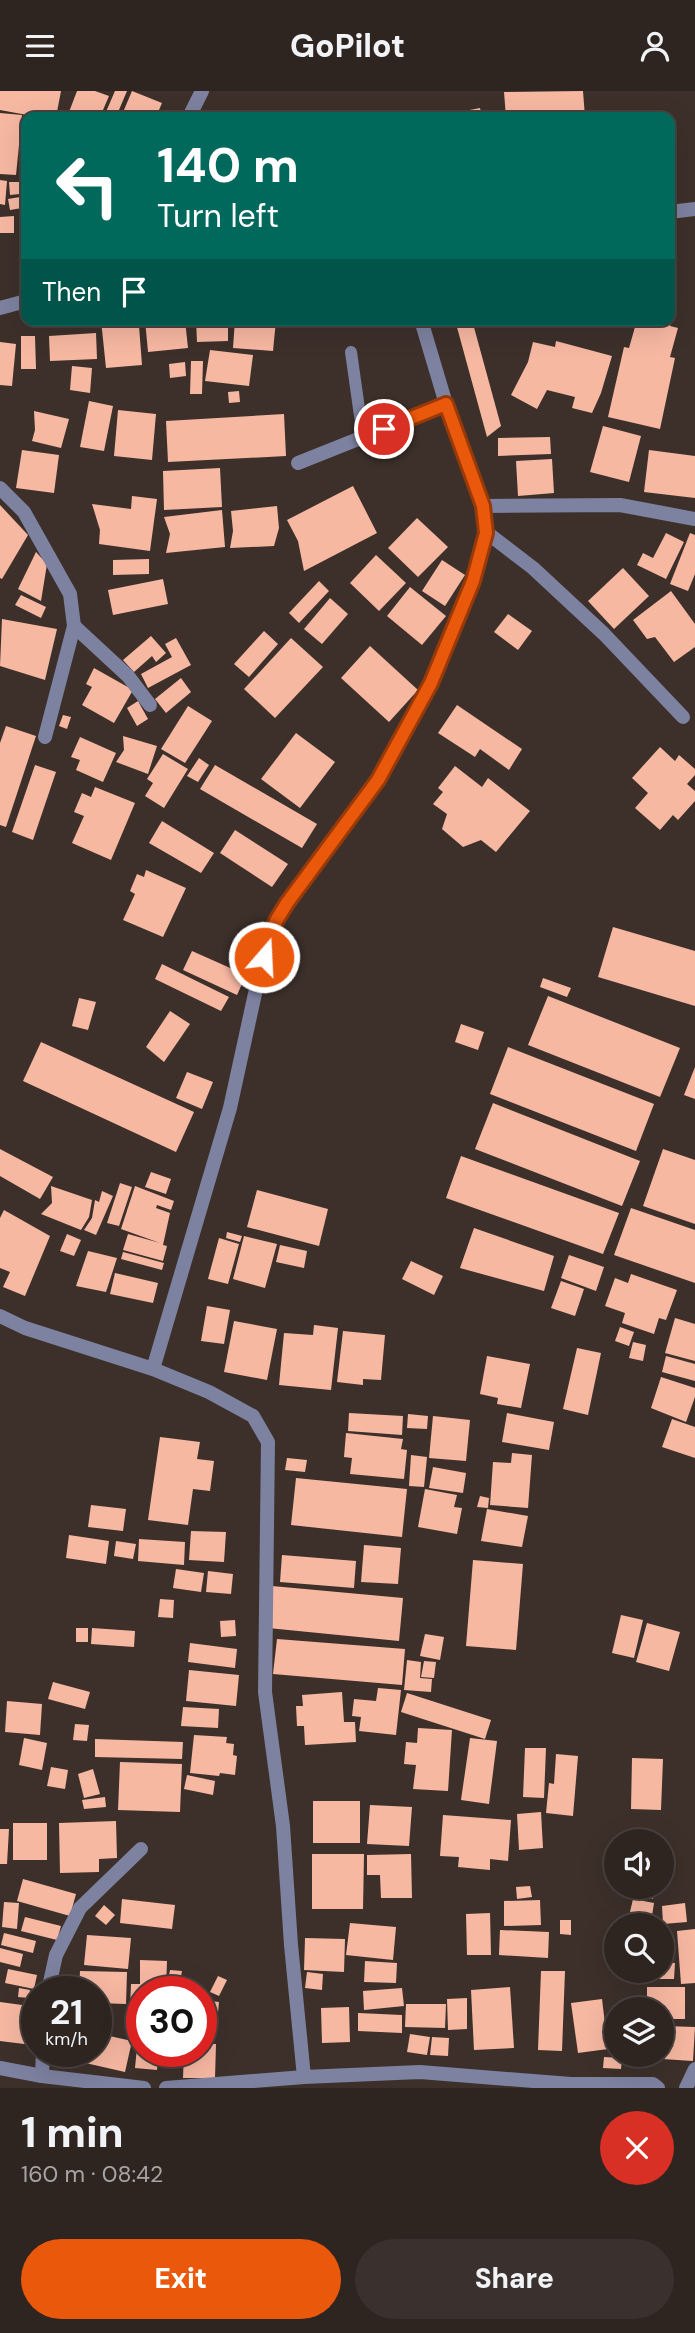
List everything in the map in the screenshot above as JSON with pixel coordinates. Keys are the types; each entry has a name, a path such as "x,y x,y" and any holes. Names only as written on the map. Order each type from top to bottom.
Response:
{"street":[{"path":"192,112 202,91"},
{"path":"675,211 695,209"},
{"path":"0,308 21,302"},
{"path":"153,1369 230,1108 264,957 276,921 378,780 431,683 473,581 486,533 483,506 446,404 423,326"},
{"path":"298,463 446,404"},
{"path":"0,488 23,512 70,594 74,626 45,737"},
{"path":"483,506 620,505 695,519"},
{"path":"486,533 533,568 584,615 683,717"},
{"path":"74,626 128,677 150,705"},
{"path":"0,1316 25,1328 153,1369 209,1392 253,1416 268,1442 265,1692 283,1826 304,2077"},
{"path":"51,1976 56,1955 80,1908 141,1849"},
{"path":"42,2067 42,2076"},
{"path":"0,2068 42,2076 144,2088"},
{"path":"686,2088 695,2069"},
{"path":"166,2088 304,2077 420,2072 570,2084 653,2084 658,2088"}],"lane":[{"path":"351,352 363,437"}],"building":[{"path":"0,91 61,91 57,112 21,114 0,110"},
{"path":"77,91 95,91 109,96 102,112 69,112"},
{"path":"115,91 127,91 118,112 106,112"},
{"path":"132,91 162,103 158,112 123,112"},
{"path":"583,91 585,112 506,112 504,92"},
{"path":"480,108 481,112 459,112"},
{"path":"0,113 21,115 16,175 0,174"},
{"path":"0,180 7,181 5,205 0,204"},
{"path":"9,182 21,183 20,194 10,195"},
{"path":"20,197 21,208 10,210 8,199"},
{"path":"14,216 14,233 0,233 0,217"},
{"path":"102,326 139,326 142,365 106,368"},
{"path":"146,326 186,326 188,348 148,352"},
{"path":"196,326 228,326 228,341 197,342"},
{"path":"235,326 275,326 273,351 233,348"},
{"path":"457,326 474,326 501,426 487,437"},
{"path":"635,326 678,328 670,357 675,358 660,429 608,417 624,347 629,348"},
{"path":"96,333 97,359 50,361 49,336"},
{"path":"21,336 35,336 36,369 21,369"},
{"path":"556,341 612,356 592,413 572,408 575,397 547,390 537,409 511,395 528,362 533,342 555,347"},
{"path":"0,342 16,344 12,386 0,385"},
{"path":"210,350 253,355 249,386 205,381"},
{"path":"191,361 203,361 202,394 190,394"},
{"path":"185,362 186,376 170,378 169,364"},
{"path":"72,366 92,368 90,393 70,390"},
{"path":"239,391 240,402 229,403 228,392"},
{"path":"89,401 113,406 104,451 80,447"},
{"path":"118,410 156,414 152,460 114,456"},
{"path":"34,411 69,419 61,448 32,441 35,430"},
{"path":"284,414 286,456 168,462 166,421"},
{"path":"603,426 641,436 629,482 590,472"},
{"path":"550,437 551,454 498,456 498,438"},
{"path":"22,450 59,455 54,493 16,488"},
{"path":"649,450 695,456 695,498 644,492"},
{"path":"552,459 554,493 518,496 516,461"},
{"path":"220,468 222,507 164,510 163,471"},
{"path":"353,486 377,533 304,571 298,541 287,520"},
{"path":"132,496 157,499 150,551 99,544 100,530 92,504 131,509"},
{"path":"0,505 28,535 2,579 0,578"},
{"path":"277,506 279,528 274,546 230,548 233,531 231,511"},
{"path":"222,510 225,547 166,553 170,534 164,517"},
{"path":"417,518 448,547 418,577 388,548"},
{"path":"666,533 684,542 666,579 637,565 643,553 653,558"},
{"path":"690,533 695,535 695,574 688,591 670,584"},
{"path":"36,552 47,564 41,601 18,589"},
{"path":"376,555 406,583 379,611 350,583"},
{"path":"149,559 149,574 113,575 113,560"},
{"path":"442,560 465,575 445,606 422,591"},
{"path":"623,568 649,596 614,629 588,601"},
{"path":"163,579 168,604 113,615 108,590"},
{"path":"319,581 329,591 299,623 289,613"},
{"path":"410,587 446,616 422,645 387,616"},
{"path":"671,591 695,624 695,647 674,662 655,637 647,639 633,620"},
{"path":"21,595 46,607 41,618 15,605"},
{"path":"330,598 348,614 322,644 304,629"},
{"path":"508,614 532,631 518,650 494,632"},
{"path":"2,619 57,629 45,680 0,666"},
{"path":"264,631 278,644 249,677 234,664"},
{"path":"151,636 166,653 156,662 152,656 134,672 123,660"},
{"path":"176,638 191,665 148,688 141,674 172,657 165,644"},
{"path":"291,638 323,667 275,718 244,689"},
{"path":"370,646 418,690 389,722 341,678"},
{"path":"94,668 133,690 114,723 82,705 92,687 86,684"},
{"path":"181,678 191,692 166,713 155,699"},
{"path":"138,701 148,719 137,726 127,708"},
{"path":"457,705 522,749 509,770 480,749 475,757 438,733"},
{"path":"188,706 212,721 185,763 161,749"},
{"path":"63,715 71,717 67,729 59,726"},
{"path":"6,726 36,736 6,827 0,825 0,743"},
{"path":"296,733 335,762 300,808 261,779"},
{"path":"123,736 157,746 148,774 116,762 124,750"},
{"path":"80,737 116,753 103,782 76,770 80,760 71,757"},
{"path":"660,747 675,761 679,755 695,769 695,775 687,784 695,791 695,801 678,820 673,815 660,830 635,808 648,793 632,778"},
{"path":"163,754 188,769 164,808 145,796 153,783 147,779"},
{"path":"199,758 209,765 198,782 187,776"},
{"path":"35,765 56,772 33,840 12,832"},
{"path":"215,765 317,824 302,848 200,789"},
{"path":"455,766 482,787 488,778 530,811 496,852 481,840 463,847 442,829 447,814 433,804 443,792 438,788"},
{"path":"95,787 135,803 111,860 72,843 84,816 74,812 82,793 91,797"},
{"path":"162,821 214,853 201,873 149,843"},
{"path":"235,830 288,864 272,887 220,853"},
{"path":"146,870 186,888 163,937 123,920 135,894 130,891 137,874 144,877"},
{"path":"613,927 695,951 695,1006 598,977"},
{"path":"192,951 246,975 237,995 183,970"},
{"path":"162,964 229,997 221,1011 155,979"},
{"path":"543,978 571,988 567,997 540,987"},
{"path":"548,996 680,1048 660,1097 528,1045"},
{"path":"79,998 96,1002 88,1030 72,1026"},
{"path":"170,1011 190,1024 164,1062 146,1047"},
{"path":"461,1024 484,1032 478,1050 455,1042"},
{"path":"41,1042 194,1112 176,1152 23,1081"},
{"path":"508,1047 654,1104 636,1151 490,1094"},
{"path":"695,1067 695,1099 684,1095"},
{"path":"187,1072 213,1082 202,1109 176,1098"},
{"path":"493,1103 640,1161 622,1206 475,1149"},
{"path":"0,1149 53,1177 40,1199 0,1176"},
{"path":"663,1149 695,1160 695,1224 643,1206"},
{"path":"461,1156 619,1213 603,1254 446,1198"},
{"path":"151,1172 171,1179 166,1194 145,1187"},
{"path":"120,1183 132,1187 119,1226 107,1223"},
{"path":"51,1186 92,1200 89,1217 81,1230 41,1214 52,1203"},
{"path":"135,1186 174,1201 171,1210 157,1205 156,1208 170,1213 163,1245 167,1246 163,1261 123,1250 128,1234 160,1243 121,1229"},
{"path":"257,1190 328,1209 319,1246 247,1227"},
{"path":"102,1191 113,1196 96,1235 84,1230 92,1218 95,1200 99,1202"},
{"path":"631,1208 695,1230 695,1283 614,1255"},
{"path":"4,1210 50,1236 25,1296 3,1287 10,1272 0,1268 0,1218"},
{"path":"474,1228 554,1256 544,1291 460,1268"},
{"path":"227,1232 242,1236 240,1242 226,1238"},
{"path":"67,1234 81,1240 74,1256 60,1251"},
{"path":"244,1236 277,1244 265,1288 233,1279"},
{"path":"219,1238 239,1244 228,1284 208,1279"},
{"path":"280,1245 307,1251 304,1268 276,1262"},
{"path":"88,1251 117,1258 106,1292 76,1286"},
{"path":"123,1252 164,1263 162,1270 121,1259"},
{"path":"569,1255 604,1267 596,1291 561,1278"},
{"path":"411,1261 443,1276 434,1295 402,1279"},
{"path":"115,1273 158,1283 153,1303 110,1294"},
{"path":"631,1274 677,1290 666,1320 659,1318 654,1334 622,1323 625,1313 605,1306 615,1278 628,1283"},
{"path":"561,1281 584,1289 575,1316 551,1308"},
{"path":"207,1306 230,1310 224,1344 201,1341"},
{"path":"675,1318 695,1324 695,1361 665,1353"},
{"path":"234,1321 277,1329 267,1380 224,1372"},
{"path":"314,1325 338,1328 331,1390 279,1385 284,1333 313,1335"},
{"path":"620,1327 634,1332 629,1346 615,1341"},
{"path":"343,1331 385,1335 381,1380 363,1379 363,1385 337,1382"},
{"path":"633,1342 646,1345 643,1361 629,1358"},
{"path":"577,1348 601,1353 588,1415 563,1409"},
{"path":"487,1356 530,1364 521,1408 497,1404 498,1398 480,1394"},
{"path":"666,1356 695,1364 695,1381 662,1372"},
{"path":"661,1377 695,1388 695,1397 686,1422 651,1408"},
{"path":"349,1413 403,1416 402,1435 348,1431"},
{"path":"507,1413 554,1422 549,1450 502,1442"},
{"path":"408,1414 428,1416 427,1429 407,1428"},
{"path":"433,1416 470,1420 466,1461 429,1458"},
{"path":"672,1419 695,1427 695,1458 662,1447"},
{"path":"346,1433 403,1439 401,1449 407,1450 404,1479 350,1474 352,1458 344,1457"},
{"path":"160,1437 200,1442 197,1459 214,1461 210,1491 193,1489 188,1525 148,1520"},
{"path":"512,1453 532,1455 528,1508 490,1505 493,1462 511,1463"},
{"path":"411,1455 427,1457 424,1487 409,1486"},
{"path":"287,1458 307,1460 305,1472 285,1470"},
{"path":"433,1467 466,1473 463,1493 429,1488"},
{"path":"296,1478 407,1489 402,1537 291,1525"},
{"path":"425,1489 457,1495 454,1507 462,1508 457,1534 418,1527"},
{"path":"480,1496 489,1498 488,1508 477,1507"},
{"path":"91,1505 126,1509 123,1531 88,1527"},
{"path":"487,1509 528,1516 522,1547 481,1541"},
{"path":"191,1531 226,1532 224,1562 189,1560"},
{"path":"69,1535 109,1541 106,1564 66,1558"},
{"path":"139,1539 185,1542 184,1565 138,1561"},
{"path":"116,1541 136,1544 133,1559 114,1556"},
{"path":"364,1545 401,1548 398,1584 361,1582"},
{"path":"282,1555 356,1561 354,1588 280,1582"},
{"path":"473,1560 523,1564 516,1650 466,1646"},
{"path":"176,1569 204,1573 201,1592 173,1588"},
{"path":"208,1571 233,1574 231,1594 206,1592"},
{"path":"272,1586 403,1598 399,1641 268,1628"},
{"path":"160,1599 174,1600 173,1618 158,1617"},
{"path":"621,1615 643,1620 634,1658 612,1653"},
{"path":"235,1620 236,1636 221,1637 220,1621"},
{"path":"647,1623 680,1632 669,1671 636,1662"},
{"path":"76,1628 88,1628 88,1642 76,1642"},
{"path":"92,1628 135,1631 134,1647 91,1644"},
{"path":"425,1634 444,1637 440,1660 420,1656"},
{"path":"277,1639 405,1649 402,1685 273,1674"},
{"path":"190,1643 237,1649 235,1668 188,1662"},
{"path":"407,1660 421,1662 420,1678 432,1679 431,1692 404,1690"},
{"path":"424,1661 436,1662 434,1678 421,1677"},
{"path":"189,1670 239,1675 236,1706 186,1701"},
{"path":"53,1682 90,1692 85,1709 48,1699"},
{"path":"378,1688 401,1690 396,1735 359,1731 361,1717 352,1716 354,1699 376,1701"},
{"path":"342,1692 344,1722 355,1722 356,1742 305,1745 304,1726 297,1726 296,1706 303,1706 302,1695"},
{"path":"407,1693 491,1720 485,1739 401,1712"},
{"path":"7,1701 42,1704 40,1735 5,1732"},
{"path":"183,1707 219,1709 218,1728 181,1726"},
{"path":"75,1724 89,1725 87,1741 73,1740"},
{"path":"418,1728 452,1730 448,1791 413,1789 416,1765 404,1764 406,1742 417,1743"},
{"path":"194,1735 227,1737 226,1743 234,1744 233,1755 237,1756 235,1775 190,1773"},
{"path":"24,1738 47,1743 42,1770 19,1765"},
{"path":"470,1738 497,1741 489,1804 461,1800"},
{"path":"95,1739 183,1742 182,1759 95,1757"},
{"path":"525,1748 546,1748 544,1798 523,1797"},
{"path":"556,1754 578,1756 573,1816 546,1813 549,1783 554,1784"},
{"path":"632,1758 663,1759 661,1810 631,1809"},
{"path":"120,1762 182,1764 180,1812 118,1810"},
{"path":"51,1767 68,1770 65,1789 47,1786"},
{"path":"93,1769 100,1794 84,1798 78,1774"},
{"path":"187,1775 215,1781 213,1795 184,1789"},
{"path":"105,1797 106,1807 84,1809 82,1800"},
{"path":"313,1801 360,1801 360,1843 313,1843"},
{"path":"370,1805 412,1807 409,1846 367,1844"},
{"path":"541,1812 543,1848 519,1850 517,1814"},
{"path":"443,1815 511,1820 508,1861 490,1859 490,1870 458,1867 459,1857 440,1856"},
{"path":"116,1821 117,1858 99,1859 99,1872 60,1873 59,1823"},
{"path":"13,1823 47,1823 47,1860 13,1860"},
{"path":"0,1829 9,1829 7,1864 0,1864"},
{"path":"312,1854 364,1854 363,1909 312,1909"},
{"path":"411,1854 412,1898 381,1898 380,1875 367,1875 367,1855"},
{"path":"23,1879 76,1894 70,1916 17,1901"},
{"path":"530,1886 532,1897 517,1899 516,1887"},
{"path":"122,1899 175,1905 172,1929 120,1923"},
{"path":"633,1899 654,1903 652,1913 630,1912"},
{"path":"540,1900 541,1925 504,1926 504,1901"},
{"path":"4,1902 19,1903 17,1929 2,1927"},
{"path":"685,1903 687,1922 674,1923 674,1913 662,1913 662,1906"},
{"path":"104,1905 115,1915 106,1925 95,1916"},
{"path":"490,1913 491,1955 467,1955 466,1914"},
{"path":"25,1917 61,1926 57,1940 21,1931"},
{"path":"560,1920 571,1920 571,1935 560,1934"},
{"path":"350,1923 396,1927 393,1960 346,1955"},
{"path":"695,1929 695,1983 681,1984 677,1931"},
{"path":"500,1930 549,1932 548,1958 499,1955"},
{"path":"4,1933 36,1941 33,1953 1,1945"},
{"path":"87,1935 131,1938 128,1969 84,1965"},
{"path":"305,1938 345,1939 344,1972 304,1970"},
{"path":"0,1948 23,1954 20,1967 0,1962"},
{"path":"140,1960 167,1961 166,1976 140,1976"},
{"path":"365,1961 397,1963 396,1983 364,1982"},
{"path":"8,1969 37,1975 21,1976 21,1986 5,1983"},
{"path":"170,1970 182,1971 181,1976 169,1976"},
{"path":"80,1971 127,1972 126,2004 112,2004 112,1976 80,1976"},
{"path":"541,1971 565,1971 562,2051 538,2050"},
{"path":"307,1972 323,1974 322,1990 305,1988"},
{"path":"218,1976 227,1980 219,1996 217,1995"},
{"path":"510,1987 514,2048 474,2050 471,1990"},
{"path":"647,1987 685,1987 685,2019 674,2019 674,1997 647,1997"},
{"path":"402,1988 404,2006 364,2010 363,1991"},
{"path":"467,1998 467,2029 448,2030 447,1999"},
{"path":"602,1999 604,2050 578,2053 571,2003"},
{"path":"0,2002 21,2005 21,2044 0,2041"},
{"path":"406,2004 446,2004 445,2028 405,2027"},
{"path":"349,2007 350,2042 322,2043 321,2008"},
{"path":"358,2013 402,2015 402,2033 358,2031"},
{"path":"674,2026 695,2027 693,2061 674,2060"},
{"path":"410,2034 430,2037 427,2055 407,2052"},
{"path":"112,2037 126,2040 125,2072 103,2067 112,2067"},
{"path":"432,2037 449,2038 448,2056 430,2055"},
{"path":"604,2057 604,2067 621,2067 621,2069 603,2068"},
{"path":"135,2067 157,2067 157,2070"},
{"path":"183,2067 215,2067 215,2078 183,2078"}],"route":[{"path":"264,957 276,921 378,780 431,683 473,581 486,533 483,506 446,404 384,429"}]}
